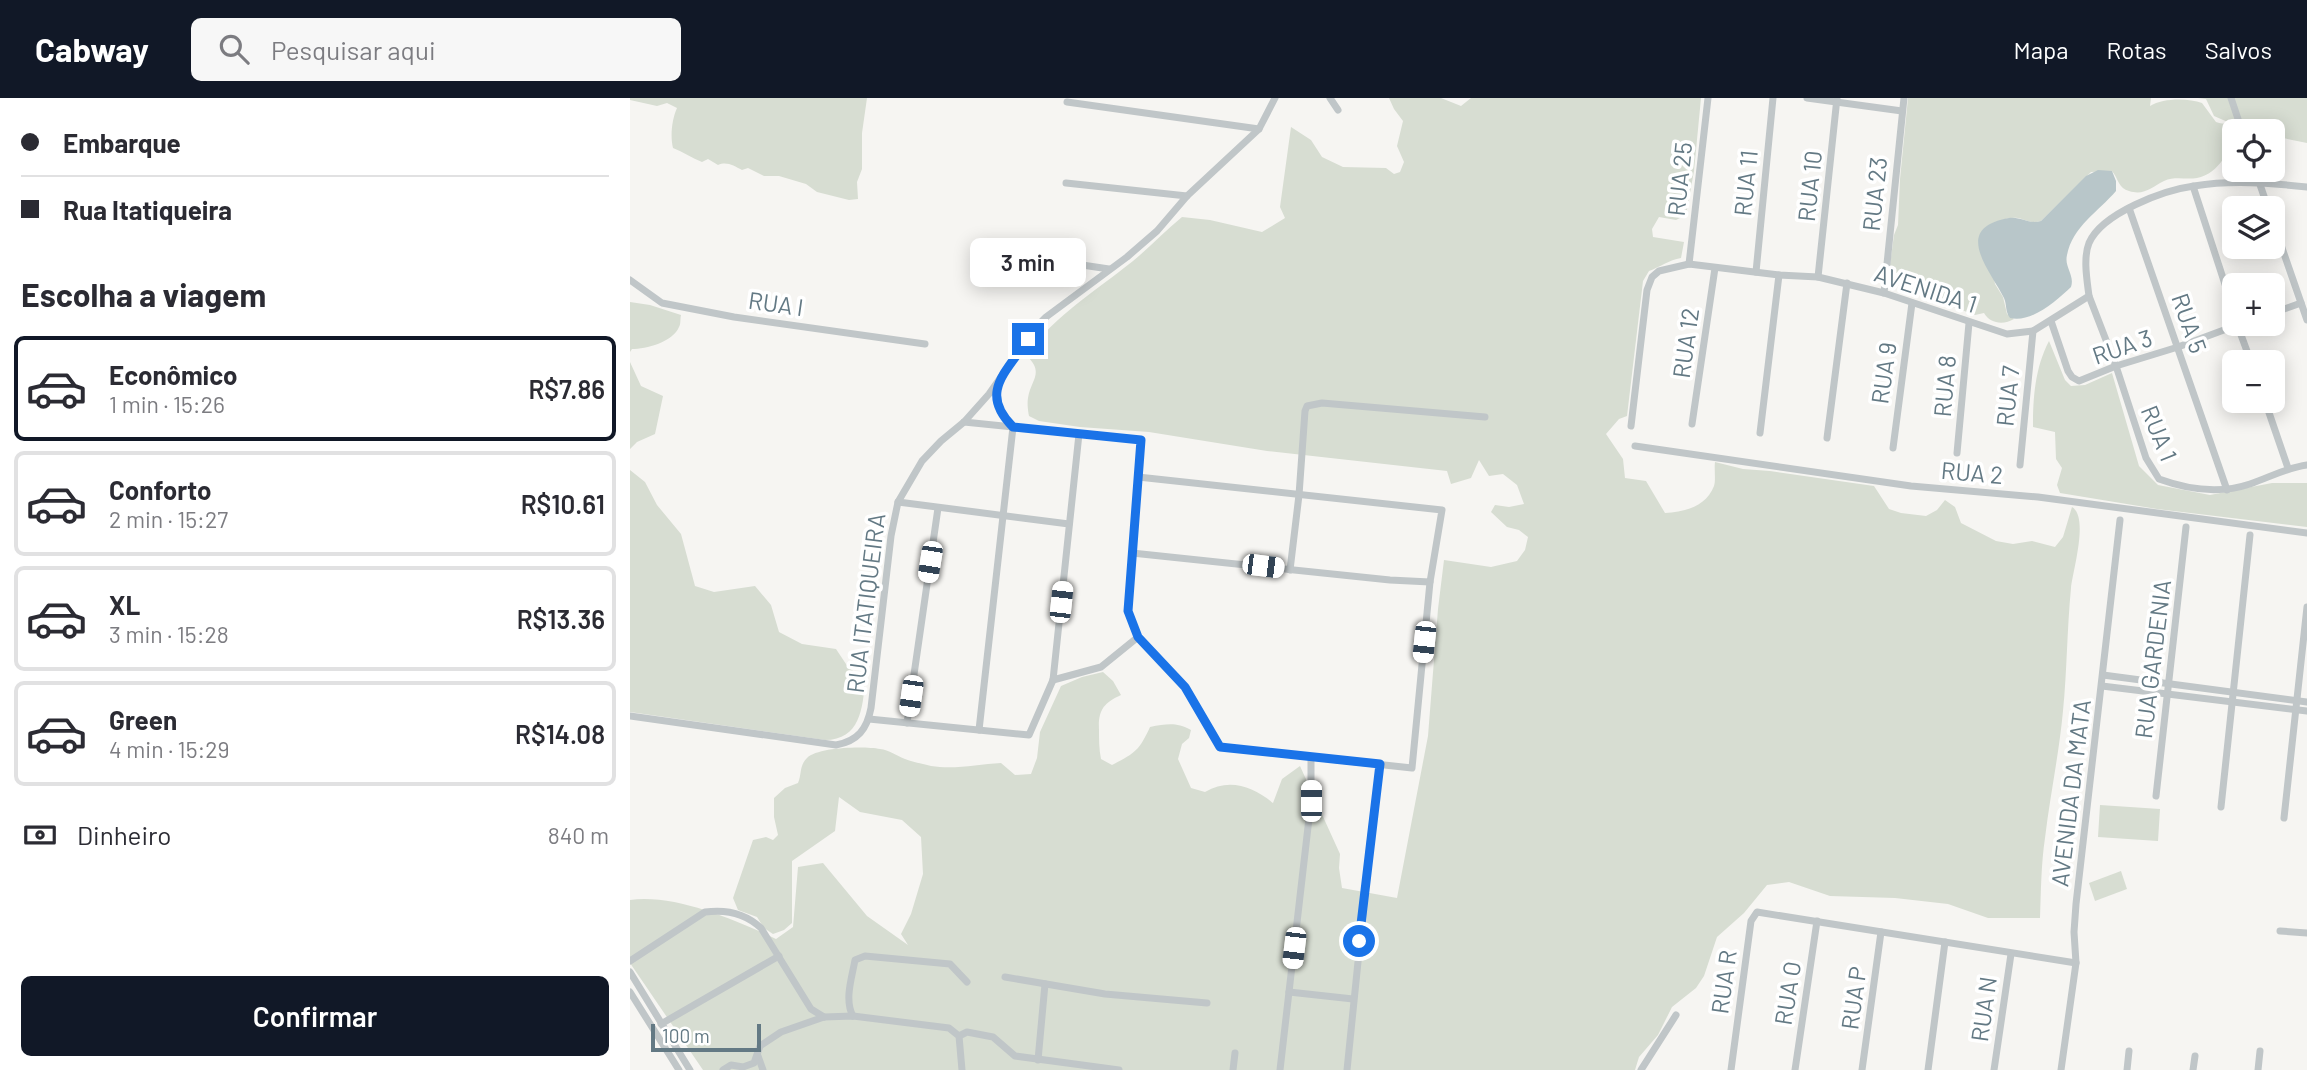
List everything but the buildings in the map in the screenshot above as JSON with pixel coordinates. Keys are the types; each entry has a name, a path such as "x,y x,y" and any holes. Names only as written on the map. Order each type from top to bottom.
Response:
{"street":[{"name":"RUA ITATIQUEIRA","path":"630,716 836,746 849,743 859,736 869,719 891,536 898,502 922,461 964,422 1006,372 1036,327 1157,231 1188,196 1259,130 1275,98"},
{"path":"1329,98 1338,110"},
{"name":"RUA 25","path":"1689,264 1708,98"},
{"name":"RUA 11","path":"1756,272 1773,98"},
{"path":"1807,98 1902,111"},
{"name":"RUA 23","path":"1884,293 1904,98"},
{"path":"2231,98 2238,119"},
{"name":"RUA 10","path":"1818,277 1837,100"},
{"path":"1067,102 1259,130"},
{"path":"2259,182 2264,196"},
{"path":"2089,296 2086,272 2088,246 2096,230 2129,208 2193,186 2259,182 2307,188"},
{"path":"1066,183 1188,196"},
{"path":"2193,186 2222,276"},
{"name":"RUA 5","path":"2129,208 2227,490"},
{"path":"2285,257 2307,320"},
{"path":"1042,259 1110,269"},
{"name":"AVENIDA 1","path":"1631,426 1647,290 1652,277 1659,271 1689,264 1818,277 1884,293 2007,334 2033,331 2089,296"},
{"name":"RUA 12","path":"1692,425 1715,268"},
{"path":"1760,433 1779,275"},
{"name":"RUA I","path":"630,280 662,303 734,317 925,344"},
{"path":"1827,438 1847,283"},
{"name":"RUA 1","path":"2089,296 2116,366 2146,458 2157,477 2183,486 2227,490 2307,464"},
{"name":"RUA 9","path":"1893,448 1912,303"},
{"path":"2285,309 2301,303"},
{"name":"RUA 3","path":"2051,321 2068,371 2075,380 2085,380 2116,366 2222,330"},
{"name":"RUA 8","path":"1957,453 1969,323"},
{"name":"RUA 7","path":"2020,465 2033,331"},
{"path":"1006,372 995,393 996,402 1005,419 1013,427"},
{"path":"1290,570 1305,411 1312,404 1485,417"},
{"path":"2269,413 2288,468"},
{"path":"964,422 1141,440 1138,477 1132,553 1128,611 1138,637 1185,687 1220,747 1412,768 1430,582 1442,510 1138,477"},
{"path":"979,730 1013,427"},
{"path":"869,719 1029,735 1053,680 1079,434"},
{"name":"RUA 2","path":"1635,446 1911,486 2038,497 2307,533"},
{"path":"898,502 1069,524"},
{"path":"907,723 939,508"},
{"name":"AVENIDA DA MATA","path":"2061,1070 2076,963 2076,904 2120,520"},
{"name":"RUA GARDENIA","path":"2156,796 2186,527"},
{"path":"2221,807 2250,535"},
{"path":"1132,553 1430,582"},
{"path":"2284,818 2307,607"},
{"path":"1053,680 1101,667 1138,637"},
{"path":"2103,675 2307,702"},
{"path":"2102,685 2307,711"},
{"path":"1280,1070 1311,801 1311,758"},
{"path":"1347,1070 1380,764"},
{"path":"630,961 705,912 719,910 752,920 761,928 811,1009 824,1017"},
{"name":"RUA R","path":"1731,1070 1751,920 1755,913 1766,912 1817,921"},
{"path":"1817,921 2076,963"},
{"name":"RUA O","path":"1795,1070 1817,921"},
{"path":"2280,931 2307,933"},
{"name":"RUA P","path":"1862,1070 1881,932"},
{"path":"1928,1070 1945,942"},
{"name":"RUA N","path":"1994,1070 2011,954"},
{"path":"661,1024 779,956"},
{"path":"853,1016 848,1008 850,982 855,960 865,956 950,964 967,982"},
{"path":"630,972 690,1070"},
{"path":"1004,977 1139,998 1207,1003"},
{"path":"1038,1060 1045,984"},
{"path":"630,992 679,1070"},
{"path":"1289,992 1353,999"},
{"path":"1641,1070 1676,1015"},
{"path":"723,1070 731,1065 743,1067 754,1063 760,1045 781,1031 824,1017 853,1016 948,1028 959,1036 962,1070"},
{"path":"959,1036 967,1032 993,1037 1016,1056 1119,1070"},
{"path":"2127,1070 2129,1051"},
{"path":"2258,1070 2260,1051"},
{"path":"1233,1070 1235,1053"},
{"path":"758,1056 763,1070"},
{"path":"2193,1070 2195,1056"}],"shaded area":[{"path":"630,98 867,98 862,133 862,169 857,182 858,199 849,200 817,192 806,184 779,176 764,176 748,168 742,170 727,164 718,165 708,159 702,162 673,148 672,128 677,108 667,103 657,106"},
{"path":"1389,98 1441,98 1461,106 1471,98 1701,98 1694,171 1686,215 1676,220 1659,217 1652,229 1653,237 1684,242 1681,258 1649,271 1643,281 1627,416 1619,419 1606,434 1623,459 1625,478 1646,481 1665,513 1687,510 1706,499 1714,486 1715,462 1743,469 1874,486 1889,509 1901,513 1926,516 1937,510 1945,500 1955,507 1961,523 1996,541 2013,544 2032,541 2055,547 2063,537 2072,507 2077,513 2079,544 2071,588 2064,696 2044,848 2040,918 1988,918 1948,904 1895,898 1830,896 1789,882 1767,885 1744,913 1717,937 1704,976 1696,988 1672,1007 1658,1035 1639,1057 1635,1070 703,1070 630,963 630,900 666,901 705,910 776,939 793,927 798,867 823,863 867,916 908,945 901,934 911,914 923,874 921,837 902,820 860,812 839,797 835,831 792,861 792,923 773,934 764,928 757,917 738,910 733,898 753,840 766,837 773,840 778,835 774,798 785,788 798,783 807,758 813,754 842,748 883,750 911,761 940,767 1001,763 1015,775 1031,774 1037,758 1040,732 1061,686 1082,677 1103,672 1113,681 1121,695 1110,701 1101,713 1101,759 1112,765 1131,754 1143,741 1150,727 1181,726 1191,730 1189,738 1182,744 1178,759 1191,788 1205,792 1223,785 1240,786 1257,792 1273,803 1282,779 1300,766 1340,854 1342,888 1397,898 1428,736 1444,560 1491,567 1517,561 1525,550 1528,537 1519,530 1507,527 1491,512 1495,505 1509,507 1524,504 1517,485 1503,474 1489,476 1479,460 1471,478 1451,484 1447,471 1267,451 1149,432 1039,421 1029,416 1028,398 1036,372 1032,361 1026,355 1063,315 1133,261 1182,217 1210,220 1262,232 1285,218 1280,207 1291,127 1311,140 1322,157 1343,167 1386,168 1394,174 1400,172 1404,162 1397,146 1403,121"},
{"path":"1908,98 2151,98 2150,106 2168,100 2190,100 2202,103 2216,122 2222,123 2222,161 2205,176 2176,178 2148,190 2134,192 2123,188 2112,171 2091,172 2041,221 2009,218 1985,229 1995,284 2003,297 2007,314 2014,319 2006,322 1990,319 1984,313 1975,315 1900,287 1891,279 1889,272 1898,225"},
{"path":"2198,98 2307,98 2307,143 2285,138 2285,119 2222,120 2214,116 2206,99"},
{"path":"2098,170 2112,171 2116,191 2074,236 2066,259 2072,279 2071,287 2035,314 2018,319 2010,318 2004,298 1980,251 1978,240 1982,231 1992,223 2009,218 2041,221 2086,176"},
{"path":"630,302 681,315 680,326 665,341 632,349 630,352"},
{"path":"2049,341 2065,380 2071,386 2085,385 2112,373 2139,466 2158,485 2210,495 2272,483 2307,483 2307,527 2157,509 2060,493 2057,485 2062,468 2056,459 2055,432 2033,427 2036,383"},
{"path":"630,362 641,386 663,396 655,434 637,442 630,449"},
{"path":"630,470 645,482 657,505 681,534 695,586 714,592 755,586 771,605 779,632 802,644 836,649 848,667 865,680 861,711 853,728 846,735 825,740 630,712"},
{"path":"2100,805 2160,809 2158,841 2098,837"},
{"path":"2121,871 2127,889 2095,901 2089,883"}],"route":[{"path":"1028,339 999,382 995,393 996,402 1005,419 1013,427 1141,440 1128,611 1138,637 1185,687 1220,747 1380,764 1359,941"}]}
